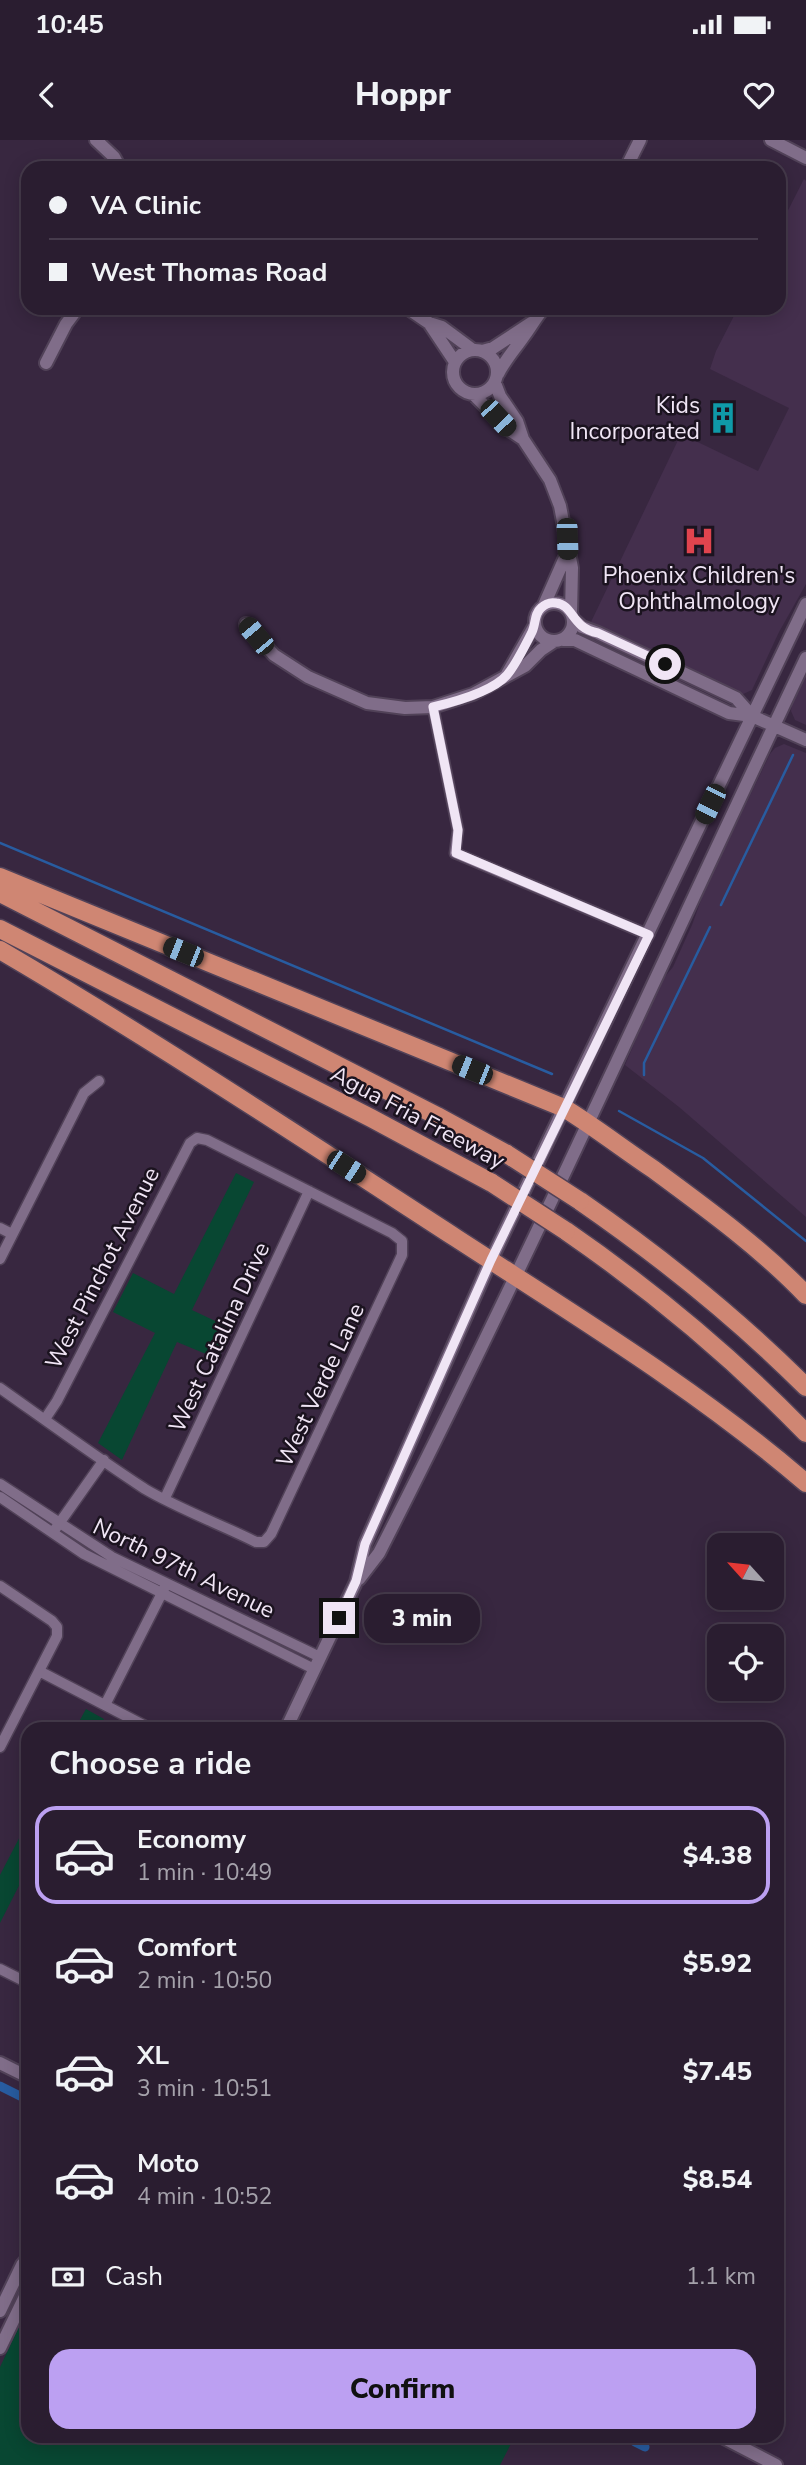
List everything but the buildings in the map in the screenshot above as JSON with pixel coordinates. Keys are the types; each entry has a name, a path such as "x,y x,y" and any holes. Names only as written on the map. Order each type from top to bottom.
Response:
{"highway":[{"path":"0,877 564,1108 589,1123 729,1227 806,1295"},
{"name":"Agua Fria Freeway","path":"0,893 438,1116 507,1154 646,1248 699,1290 806,1387"},
{"name":"Agua Fria Freeway","path":"0,929 371,1118 492,1183 603,1256 684,1319 750,1376 806,1433"},
{"path":"0,950 275,1120 693,1393 806,1483"}],"main road":[{"path":"96,140 116,161"},
{"path":"630,161 640,140"},
{"path":"771,140 806,158"},
{"path":"46,363 73,315"},
{"path":"246,624 266,648 284,663 334,689 380,706 405,708 433,707 473,694 525,666 541,650 572,631 572,568 567,553 564,522 555,491 523,439 517,421 500,396 494,360 442,327 417,315"},
{"path":"523,439 508,429 474,395 463,391 453,374 455,362 460,356 493,348 531,323 538,315"},
{"path":"429,323 455,362"},
{"path":"474,395 487,392 505,361 526,335 531,323"},
{"path":"507,675 535,625 537,614 544,605 567,553"},
{"path":"544,605 562,604 598,633"},
{"path":"289,1722 356,1581 365,1544 491,1260 806,604"},
{"path":"572,610 582,627 736,698 752,716"},
{"path":"535,625 541,636 558,641 575,640 730,713 752,716 806,740"},
{"path":"618,660 624,656 660,669 684,673"},
{"path":"356,1581 379,1553 517,1277 806,658"},
{"path":"670,888 687,908"},
{"path":"0,2063 21,2074"},
{"path":"0,2311 21,2267"},
{"path":"0,2348 21,2304"},
{"path":"734,2443 776,2465"}],"street":[{"path":"433,707 458,830 456,853 649,935"},
{"path":"0,1259 84,1093 99,1081"},
{"name":"West Pinchot Avenue","path":"45,1419 190,1143 197,1138 207,1140 309,1191"},
{"name":"West Verde Lane","path":"165,1498 256,1542 264,1542 271,1534 402,1255 402,1241 392,1233 309,1191"},
{"name":"West Catalina Drive","path":"165,1498 309,1191"},
{"path":"0,1228 12,1234"},
{"path":"0,1388 147,1490 165,1498"},
{"path":"56,1529 104,1460"},
{"name":"North 97th Avenue","path":"0,1484 84,1554 164,1588 317,1663"},
{"name":"North 97th Avenue","path":"0,1497 56,1529"},
{"path":"0,1586 52,1620 57,1627 57,1636 0,1747"},
{"path":"105,1705 164,1588"},
{"path":"39,1671 138,1722"},
{"path":"0,1969 21,1980"}],"shaded area":[{"path":"804,179 806,584 779,632 752,690 741,695 591,622 681,434 758,471 789,408 710,369 734,315 786,315 786,214"},
{"path":"806,674 806,725 795,720 791,711"},
{"path":"784,744 806,753 806,1217 679,1107 625,1065 661,981 673,967 705,889 770,754"}],"green space":[{"path":"236,1173 254,1182 192,1310 232,1329 218,1359 177,1342 122,1460 98,1443 155,1333 113,1312 133,1273 174,1294"},
{"path":"86,1709 104,1719 102,1722 79,1722"},
{"path":"21,1834 21,1882 0,1923 0,1875"},
{"path":"21,2323 21,2443 511,2443 500,2465 0,2465 0,2367"}],"waterway":[{"path":"721,905 793,755"},
{"path":"0,843 552,1074"},
{"path":"644,1075 644,1063 710,927"},
{"path":"619,1111 703,1158 806,1241"},
{"path":"0,2086 21,2096"},
{"path":"637,2443 645,2447"}],"place":[{"name":"Kids Incorporated","path":"723,418"},
{"name":"Phoenix Children's Ophthalmology","path":"699,541"}],"route":[{"path":"339,1618 356,1581 365,1544 491,1260 649,935 456,853 458,830 433,707 451,703 485,689 507,675 533,631 537,614 544,605 550,603 562,604 580,626 589,631 665,664"}]}
